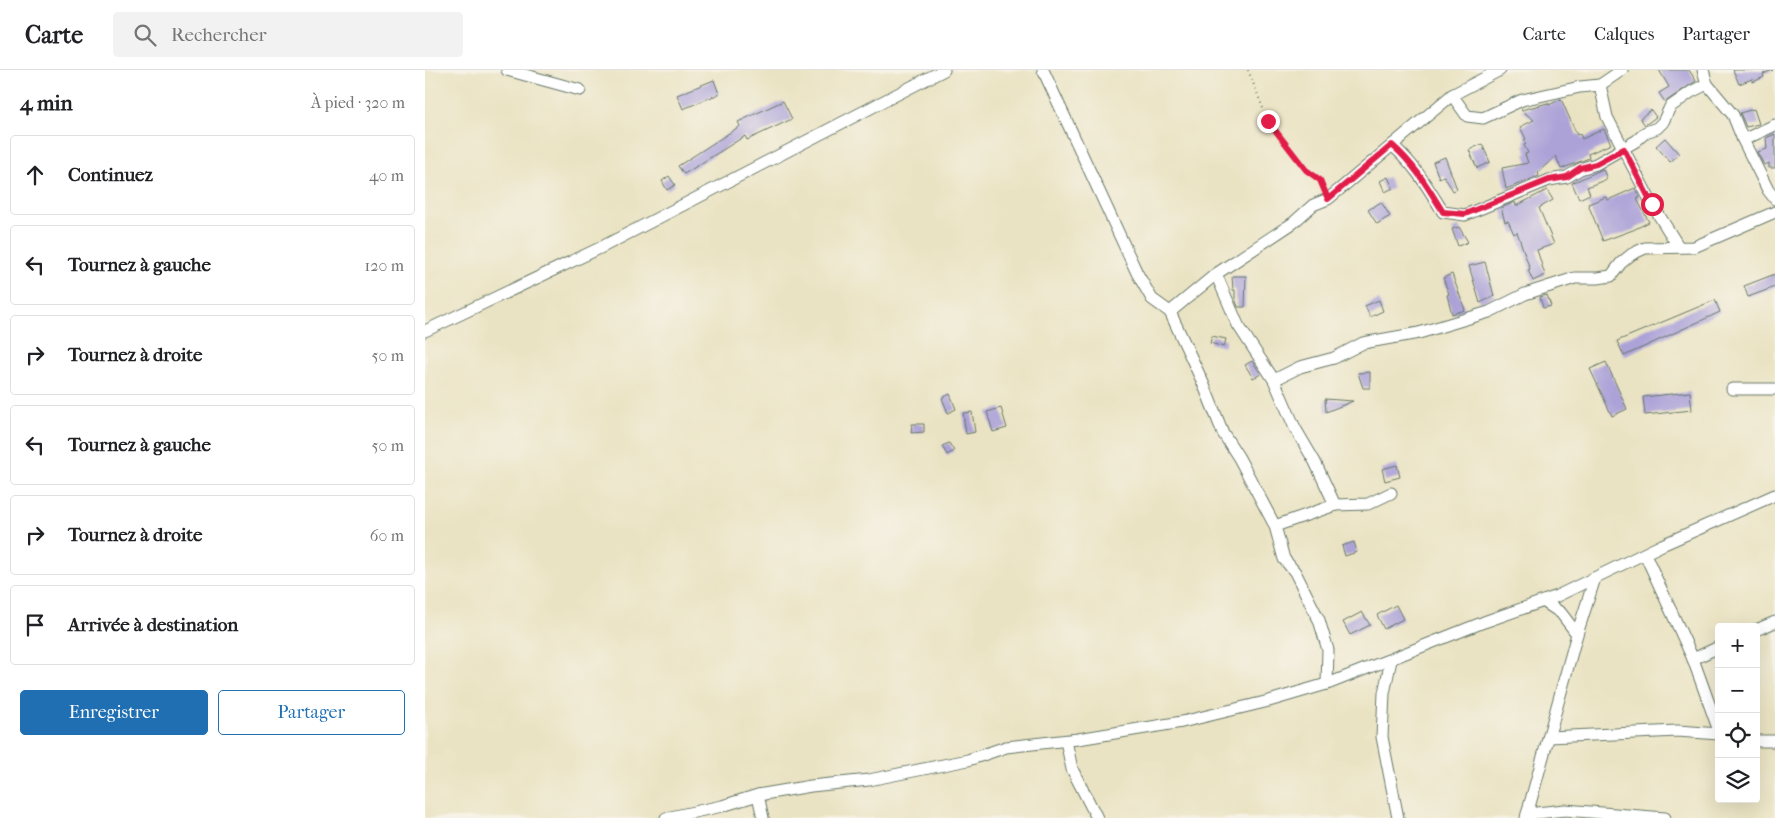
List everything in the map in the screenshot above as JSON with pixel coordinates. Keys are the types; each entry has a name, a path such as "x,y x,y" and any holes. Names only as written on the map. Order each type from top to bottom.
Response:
{"street":[{"path":"507,70 580,90"},
{"path":"425,331 600,248 944,70"},
{"path":"1043,70 1137,273 1152,299 1170,312 1203,383 1223,433 1239,458 1275,526 1283,559 1295,572 1319,620 1328,650 1327,684"},
{"path":"1170,312 1216,274 1293,223 1313,205 1328,199 1452,95 1500,70"},
{"path":"1452,95 1467,116 1483,118 1522,100 1580,87 1601,85 1622,70"},
{"path":"1703,70 1707,84 1733,115 1743,140 1768,190 1775,199"},
{"path":"1392,145 1420,174 1443,212 1465,214 1549,180 1567,177 1580,168 1596,164 1624,149 1646,132 1657,128 1663,122 1670,107 1691,92 1707,84"},
{"path":"1601,85 1607,117 1652,204 1678,246"},
{"path":"1743,140 1775,125"},
{"path":"1274,380 1300,367 1334,358 1363,343 1419,333 1489,312 1525,294 1575,278 1611,276 1621,263 1632,254 1645,248 1694,247 1775,212"},
{"path":"1216,274 1237,325 1274,380 1295,428 1315,462 1335,505"},
{"path":"1732,389 1775,389"},
{"path":"1275,526 1335,505 1368,504 1391,493"},
{"path":"667,818 722,806 758,795 811,786 869,780 968,760 1006,747 1066,741 1182,722 1269,702 1327,684 1484,622 1543,601 1775,495"},
{"path":"1645,554 1693,659 1715,722"},
{"path":"1595,578 1577,634 1527,816 1565,810 1665,818"},
{"path":"1543,601 1561,612 1577,634"},
{"path":"1760,628 1775,622"},
{"path":"1693,659 1715,649"},
{"path":"1391,660 1384,693 1382,737 1398,818"},
{"path":"1549,737 1678,731 1715,733"},
{"path":"1066,741 1072,769 1097,818"},
{"path":"1760,741 1775,741"},
{"path":"758,795 763,818"}],"path":[{"path":"1248,70 1268,121 1306,170 1320,180 1328,199"}],"building":[{"path":"1659,70 1689,70 1696,81 1665,102 1659,93 1669,87"},
{"path":"1733,70 1773,70 1763,74 1764,77 1753,82 1752,79 1739,84"},
{"path":"714,80 719,94 683,109 677,95"},
{"path":"1561,99 1577,135 1580,134 1582,139 1604,129 1611,144 1588,154 1589,158 1561,169 1556,156 1538,172 1539,176 1506,189 1502,168 1528,163 1525,154 1528,153 1524,145 1526,144 1524,140 1526,139 1520,127 1534,120 1521,110 1548,103 1549,105"},
{"path":"783,101 792,119 747,140 745,136 684,174 678,166 740,126 738,122"},
{"path":"1754,109 1759,124 1746,127 1740,113"},
{"path":"1651,110 1656,117 1645,125 1640,118"},
{"path":"1775,134 1775,168 1769,168 1769,163 1764,165 1757,152 1767,149 1766,138"},
{"path":"1665,138 1679,154 1670,162 1656,146"},
{"path":"1482,144 1490,162 1477,168 1469,150"},
{"path":"1445,157 1457,189 1453,191 1444,176 1439,178 1433,162"},
{"path":"1603,169 1607,179 1587,187 1590,194 1579,199 1572,183"},
{"path":"669,176 675,185 667,190 662,181"},
{"path":"1388,177 1393,188 1385,192 1380,181"},
{"path":"1635,188 1640,198 1637,199 1649,222 1603,241 1588,204 1606,197 1608,200"},
{"path":"1547,190 1553,200 1539,208 1554,244 1537,250 1545,275 1533,281 1517,232 1514,234 1508,221 1505,222 1501,208 1515,202 1516,206"},
{"path":"1381,202 1390,216 1377,224 1368,210"},
{"path":"1459,227 1468,242 1458,246 1452,229"},
{"path":"1485,262 1494,296 1480,303 1469,266"},
{"path":"1452,274 1465,310 1452,314 1447,295 1449,294 1443,278"},
{"path":"1775,274 1775,287 1748,297 1744,286"},
{"path":"1232,276 1246,276 1245,307 1238,307 1235,290 1233,290"},
{"path":"1547,295 1551,306 1543,308 1540,297"},
{"path":"1379,300 1383,311 1370,317 1365,306"},
{"path":"1715,300 1720,312 1624,356 1617,341"},
{"path":"1212,336 1226,339 1224,347 1210,343"},
{"path":"1252,361 1261,374 1253,378 1245,365"},
{"path":"1606,362 1627,409 1612,416 1590,369"},
{"path":"1370,372 1370,388 1363,388 1358,373"},
{"path":"1690,392 1692,410 1645,415 1643,397"},
{"path":"950,394 956,409 948,413 942,398"},
{"path":"1325,399 1353,401 1326,412"},
{"path":"1001,408 1007,428 993,432 987,412"},
{"path":"972,412 975,432 966,434 963,413"},
{"path":"912,424 924,424 924,432 911,433"},
{"path":"949,443 954,451 947,455 942,446"},
{"path":"1397,465 1400,477 1385,481 1382,469"},
{"path":"1354,542 1357,552 1345,556 1342,546"},
{"path":"1396,605 1403,619 1384,629 1377,615"},
{"path":"1362,612 1370,625 1350,635 1343,622"}],"route":[{"path":"1268,121 1306,170 1320,180 1328,199 1392,145 1420,174 1443,212 1465,214 1489,206 1549,180 1567,177 1580,168 1596,164 1624,149 1652,204"}]}
